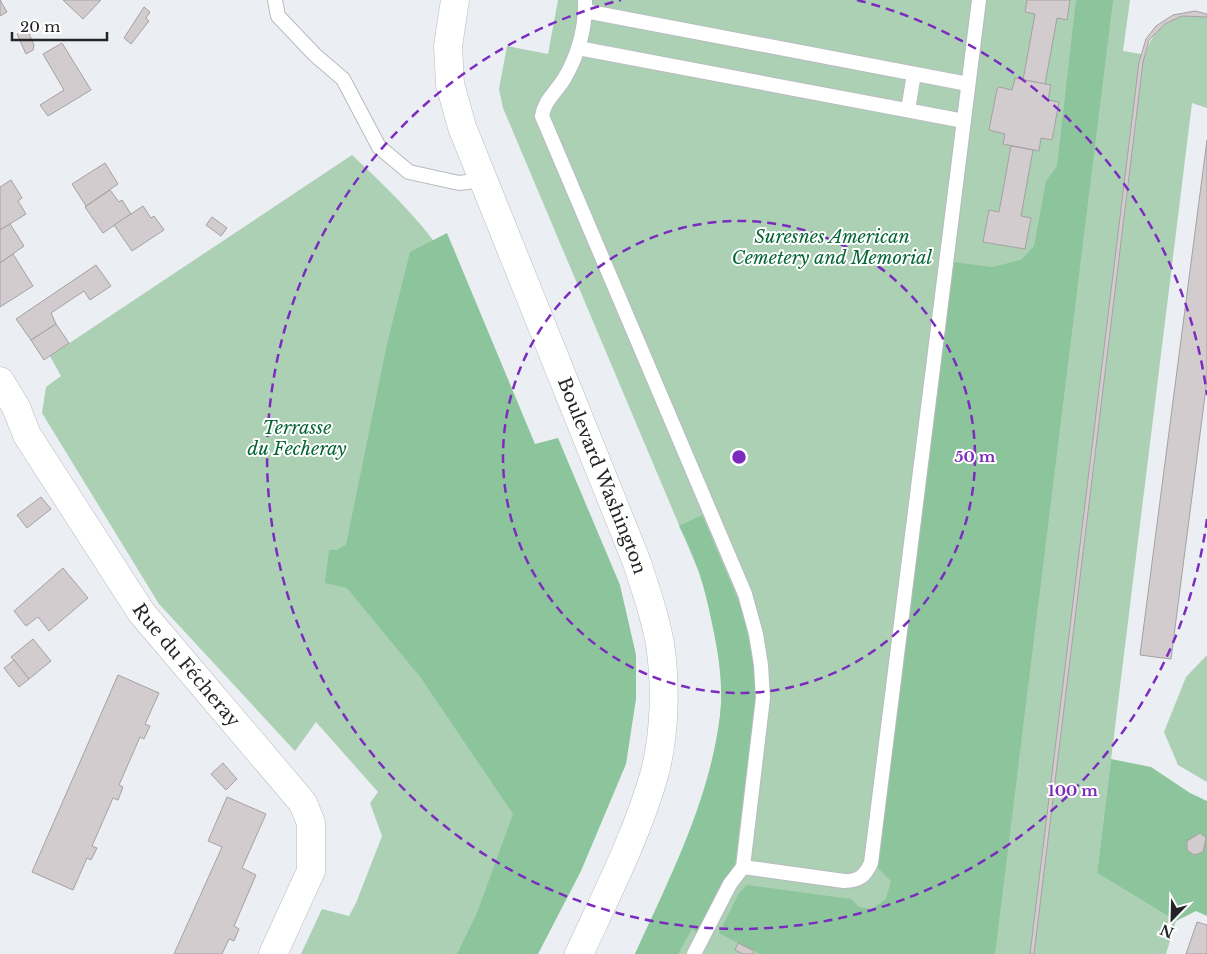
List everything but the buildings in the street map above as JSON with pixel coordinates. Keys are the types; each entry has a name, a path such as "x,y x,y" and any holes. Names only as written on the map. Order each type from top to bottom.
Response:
{"street":[{"name":"Boulevard Washington","path":"455,0 448,46 450,84 462,127 636,560 660,644 662,728 655,771 639,820 579,954"},
{"name":"Rue du Fécheray","path":"0,381 8,414 27,435 141,612 303,803 311,823 311,871 273,954"}],"lane":[{"path":"275,0 278,16 315,55 343,79 379,147 410,172 458,184 483,180"},
{"path":"743,868 856,881 868,870 871,862 979,0"},
{"path":"694,954 726,892 743,868 763,698 761,665 756,634 745,594 544,121 543,106 564,79 578,48 585,6 968,84"},
{"path":"578,48 964,120"},
{"path":"908,110 914,74"}],"green space":[{"name":"Suresnes American Cemetery and Memorial","path":"558,0 1130,0 1123,51 1141,54 1030,954 635,954 675,868 699,808 715,747 720,715 721,681 714,628 701,577 503,108 499,89 507,46 548,54"},
{"path":"1076,0 1113,0 995,954 760,954 719,933 739,893 747,885 851,899 859,907 872,909 886,899 891,881 876,866 953,262 992,267 1021,260 1034,246 1046,181 1057,166"},
{"path":"1182,16 1207,17 1207,108 1192,103 1097,873 1176,921 1166,954 1034,954 1143,62 1148,46 1156,33 1167,24"},
{"name":"Terrasse du Fecheray","path":"352,155 411,214 443,254 593,613 513,954 301,954 322,909 349,916 356,903 382,836 370,803 378,792 316,722 295,751 159,604 42,413 46,387 61,376 50,356"},
{"path":"447,233 535,444 558,438 620,585 636,655 636,699 626,764 581,871 538,954 457,954 477,913 513,814 421,678 347,588 325,583 329,550 337,550 346,545 387,344 410,252"},
{"path":"702,515 742,609 752,656 756,692 735,867 698,933 692,929 678,954 635,954 698,809 715,748 720,716 720,668 709,607 695,560 679,526"},
{"path":"1207,655 1207,782 1178,765 1164,732 1186,677"},
{"path":"1111,759 1151,767 1190,793 1207,801 1207,916 1196,911 1176,921 1097,873"}]}
